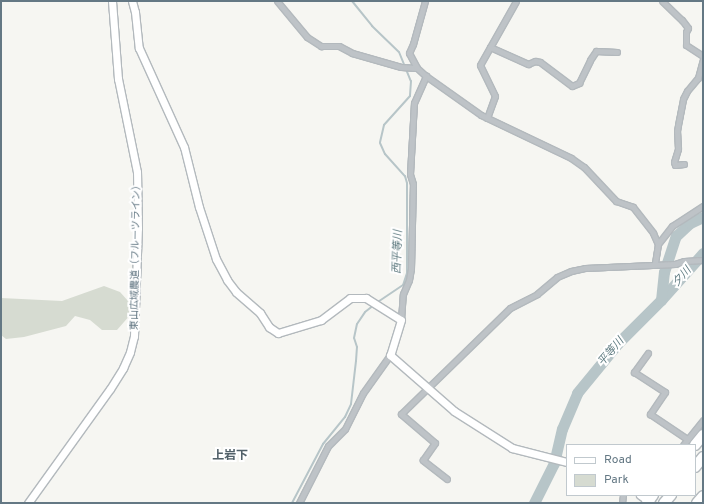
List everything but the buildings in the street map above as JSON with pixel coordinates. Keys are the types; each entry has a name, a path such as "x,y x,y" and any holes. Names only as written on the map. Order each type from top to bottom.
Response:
{"highway":[{"path":"691,442 703,435"},
{"path":"696,465 703,457"},
{"path":"697,503 703,496"}],"street":[{"name":"東山広域農道（フルーツライン）","path":"28,503 110,389 123,368 130,352 134,336 136,316 138,188 133,152 118,79 112,1"},
{"path":"132,1 135,12 139,48 184,147 199,207 216,259 227,280 236,292 260,313 268,327 278,333 321,320 353,297 366,298 401,320"},
{"path":"276,1 308,37 321,46 339,46 352,53 401,67 417,68"},
{"path":"424,1 413,44 409,53 417,68 426,76 487,118 572,158 584,167 616,201 633,207 653,233 658,244 657,264"},
{"path":"487,118 495,96 480,65 516,1"},
{"path":"665,2 688,28 686,32 686,45 703,56"},
{"path":"490,47 528,64 535,61 540,62 572,86 579,83 596,51 617,52"},
{"path":"684,164 674,165 678,149 677,130 686,91 698,78 703,59"},
{"path":"299,503 328,446 345,429 363,393 390,355 401,320 403,294 412,269 413,184 410,174 414,103 426,76"},
{"path":"658,244 672,226 703,206"},
{"path":"447,479 423,460 435,443 401,414 427,386 510,308 537,294 557,277 571,271 585,268 675,264 684,261 702,260"},
{"path":"648,353 634,372 665,392 650,414 691,442 703,420"},
{"path":"390,355 454,411 501,443 525,452 565,462"}],"green space":[{"path":"104,286 120,292 129,302 131,314 117,330 102,330 90,320 75,316 66,326 24,337 6,339 1,335 1,298 62,301"}],"waterway":[{"name":"西平等川","path":"352,1 372,26 399,52 411,81 410,96 384,125 380,143 385,154 405,176 407,183 407,273 403,285 378,302"},
{"name":"平等川","path":"534,503 554,463 562,429 577,393 618,343 661,300 664,272 676,236 690,223 703,217"},
{"name":"夕川","path":"661,300 703,253"},
{"name":"西平等川","path":"292,503 323,444 345,417 351,404 357,347 354,338 357,324 365,312 374,305"}],"district":[{"name":"上岩下","path":"230,457"}]}
